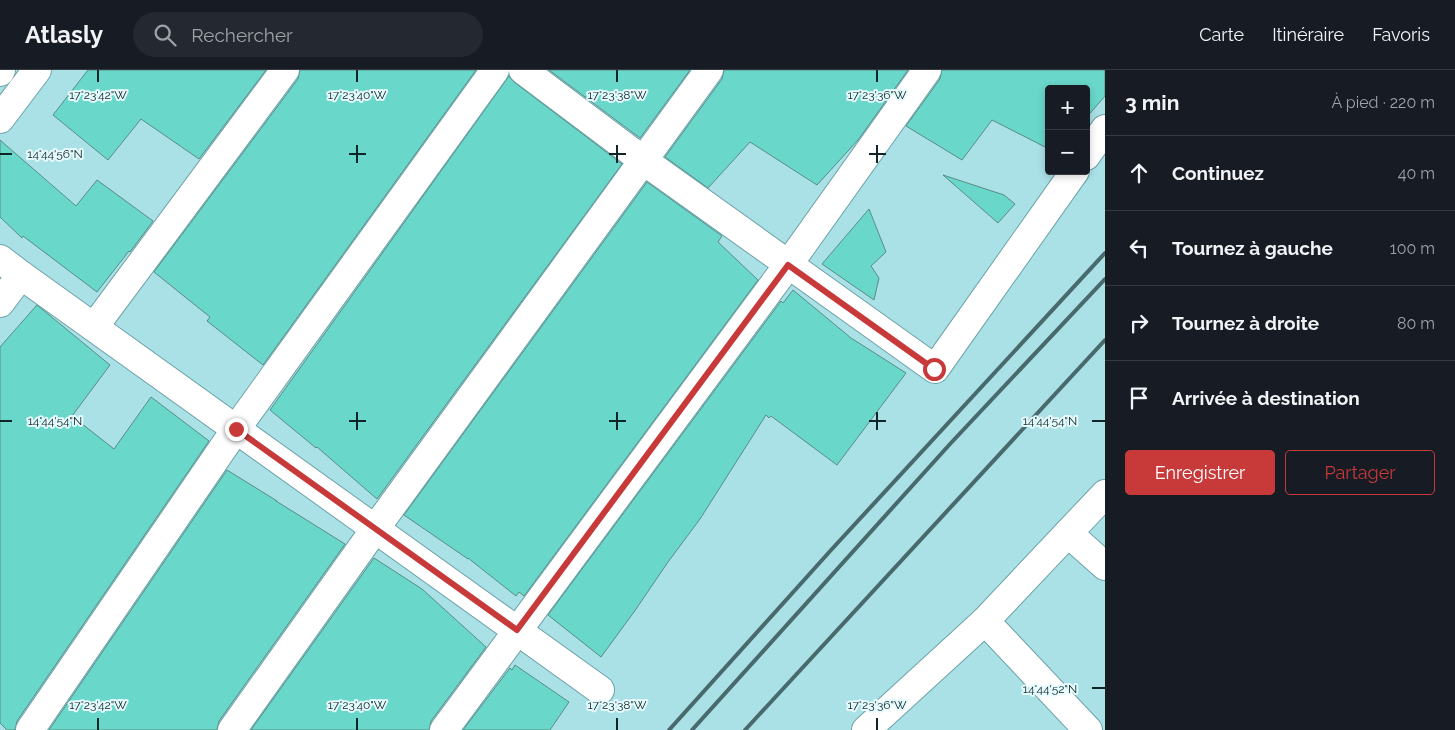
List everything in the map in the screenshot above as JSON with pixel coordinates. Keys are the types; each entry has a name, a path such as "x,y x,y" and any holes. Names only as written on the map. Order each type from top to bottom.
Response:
{"street":[{"path":"0,119 37,70"},
{"path":"94,328 285,70"},
{"path":"30,730 236,429 495,70"},
{"path":"523,70 644,161 934,369 1072,175"},
{"path":"232,730 375,529 710,70"},
{"path":"444,730 788,265 926,70"},
{"path":"1090,150 1105,129"},
{"path":"0,303 10,267 600,690"},
{"path":"876,727 985,621 1105,494"},
{"path":"1068,533 1105,566"},
{"path":"985,621 1088,730"}],"building":[{"path":"88,70 266,70 199,159 141,119 108,160 53,115"},
{"path":"300,70 476,70 263,365 207,321 210,317 154,272 298,79"},
{"path":"549,70 690,70 640,138"},
{"path":"724,70 908,70 858,140 817,185 750,142 708,188 665,157 722,79"},
{"path":"942,70 1105,70 1105,96 1090,113 1090,85 1045,85 1045,147 992,120 962,160 906,126 940,79"},
{"path":"509,76 514,82 622,164 377,499 317,447 270,410"},
{"path":"0,140 76,206 97,180 153,221 97,292 23,236 22,238 0,217"},
{"path":"943,175 1004,195 1015,204 998,223"},
{"path":"647,182 722,236 718,242 758,280 524,596 519,592 516,596 468,558 404,515"},
{"path":"869,209 886,252 871,266 879,278 874,300 822,264"},
{"path":"793,290 851,338 906,373 837,465 771,416 769,418 766,415 700,519 601,657 548,615 781,301 783,303"},
{"path":"37,305 110,365 72,416 114,449 151,397 209,441 17,721 15,730 7,730 0,723 0,347"},
{"path":"227,470 345,544 219,721 217,730 49,730"},
{"path":"374,558 422,589 486,647 431,721 429,730 251,730"},
{"path":"515,665 569,702 550,730 463,730 510,668 512,670"}],"railway":[{"path":"669,730 832,549 1105,253"},
{"path":"692,730 950,444 1105,279"},
{"path":"745,730 1105,340"}],"route":[{"path":"236,429 517,630 788,265 934,369"}]}
